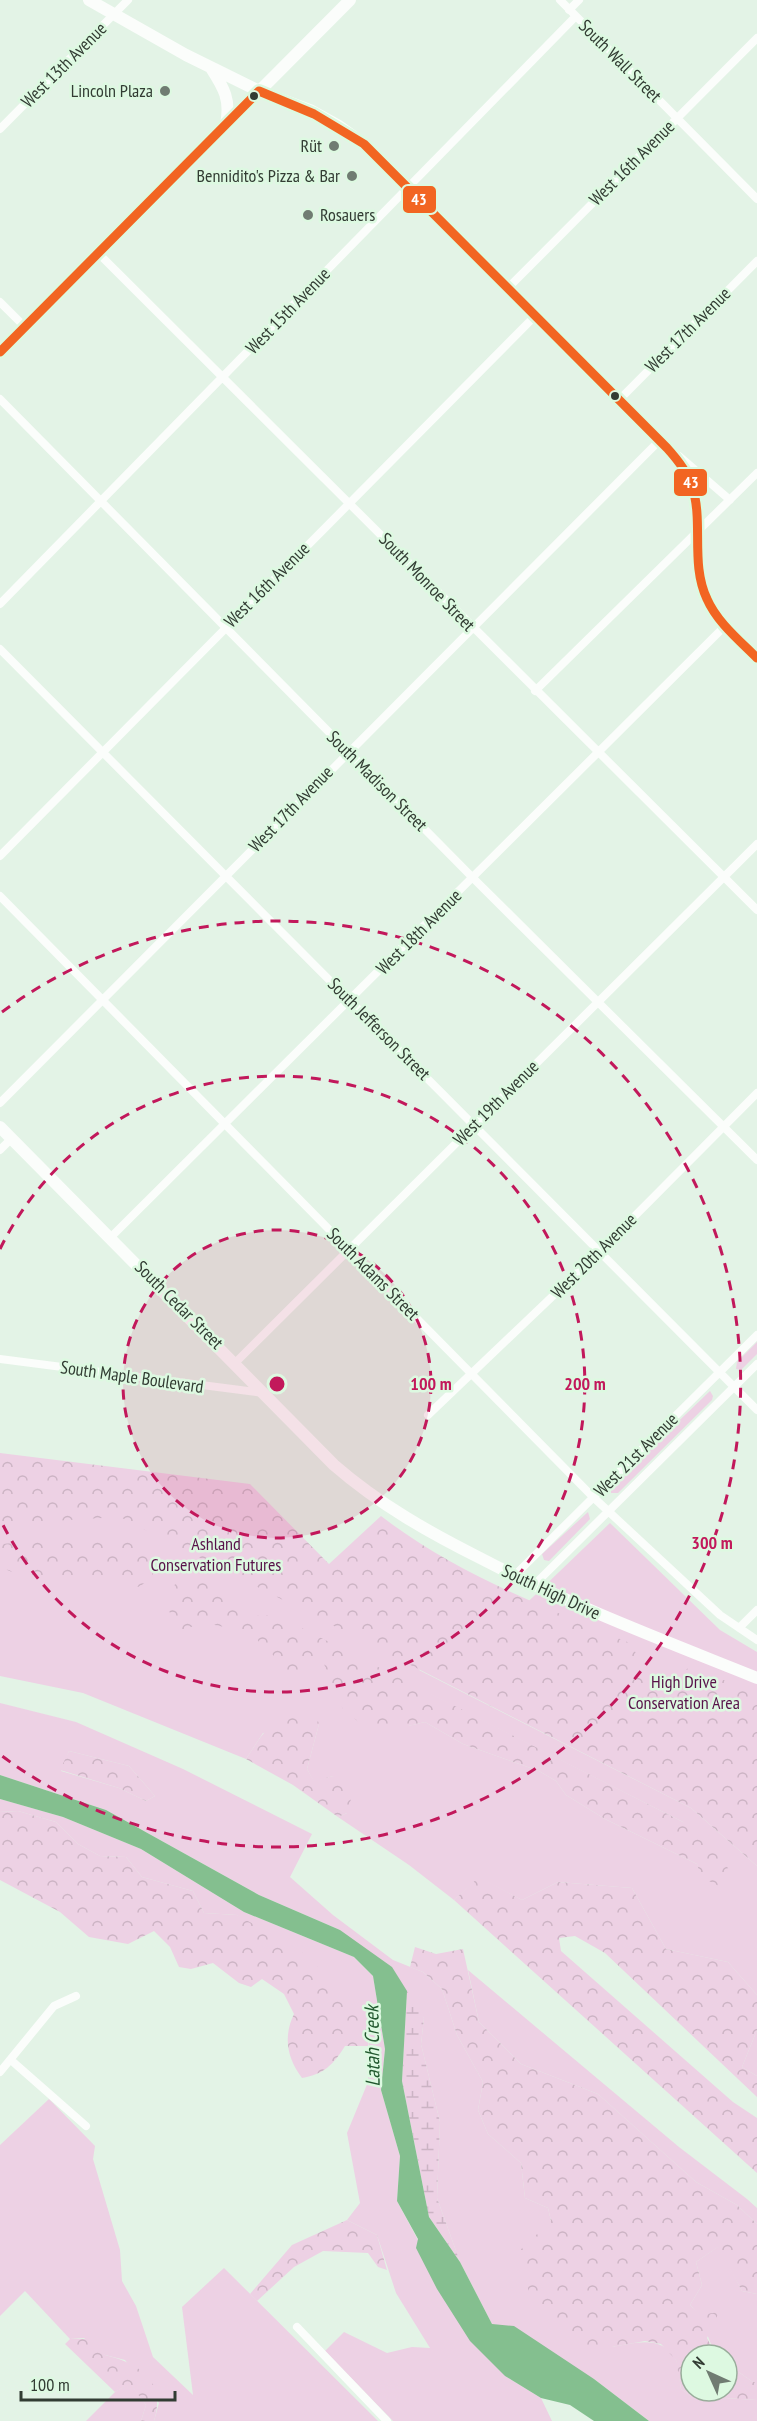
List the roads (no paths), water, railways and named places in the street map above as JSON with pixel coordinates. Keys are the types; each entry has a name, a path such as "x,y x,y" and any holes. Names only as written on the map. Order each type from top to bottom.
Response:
{"street":[{"path":"89,0 259,91 310,110 339,126 364,144 620,399 660,440 687,473 695,499 695,531 699,568 706,599 725,626 757,657"},
{"name":"West 13th Avenue","path":"0,129 128,0"},
{"path":"0,352 350,0"},
{"name":"South Wall Street","path":"560,0 757,199"},
{"name":"West 15th Avenue","path":"0,604 408,188 573,13 579,0"},
{"name":"West 16th Avenue","path":"508,288 757,38"},
{"path":"211,67 226,92 230,107 226,124"},
{"name":"South Monroe Street","path":"98,253 757,910"},
{"name":"West 17th Avenue","path":"620,399 757,261"},
{"path":"0,302 25,327"},
{"name":"West 16th Avenue","path":"0,856 536,315"},
{"name":"South Madison Street","path":"0,399 473,878 757,1160"},
{"path":"660,440 730,500"},
{"name":"West 17th Avenue","path":"0,1103 660,440"},
{"path":"535,691 695,531 757,473"},
{"name":"West 18th Avenue","path":"111,1237 725,626"},
{"name":"South Jefferson Street","path":"0,649 757,1410"},
{"name":"West 19th Avenue","path":"235,1363 757,844"},
{"name":"South Adams Street","path":"0,896 102,1002 593,1497 696,1594 757,1640"},
{"name":"West 20th Avenue","path":"428,1415 461,1382 472,1376 600,1251 757,1093"},
{"name":"South Cedar Street","path":"0,1127 357,1484"},
{"path":"0,1150 11,1139"},
{"name":"West 21st Avenue","path":"514,1576 757,1335"},
{"name":"South Maple Boulevard","path":"0,1359 264,1393"},
{"name":"West 21st Avenue","path":"533,1586 757,1364"},
{"name":"South High Drive","path":"357,1484 414,1525 533,1586 757,1678"},
{"path":"739,1628 757,1610"},
{"path":"0,2072 12,2061 21,2043 54,2006 76,1996"},
{"path":"12,2061 86,2126"},
{"path":"297,2327 387,2421"}],"place":[{"name":"Lincoln Plaza","path":"165,91"},
{"name":"Rüt","path":"334,146"},
{"name":"Bennidito's Pizza & Bar","path":"352,176"},
{"name":"Rosauers","path":"308,215"}],"park label":[{"name":"Ashland Conservation Futures","path":"216,1554"},
{"name":"High Drive Conservation Area","path":"684,1692"}],"water label":[{"name":"Latah Creek","path":"372,2046"}]}
